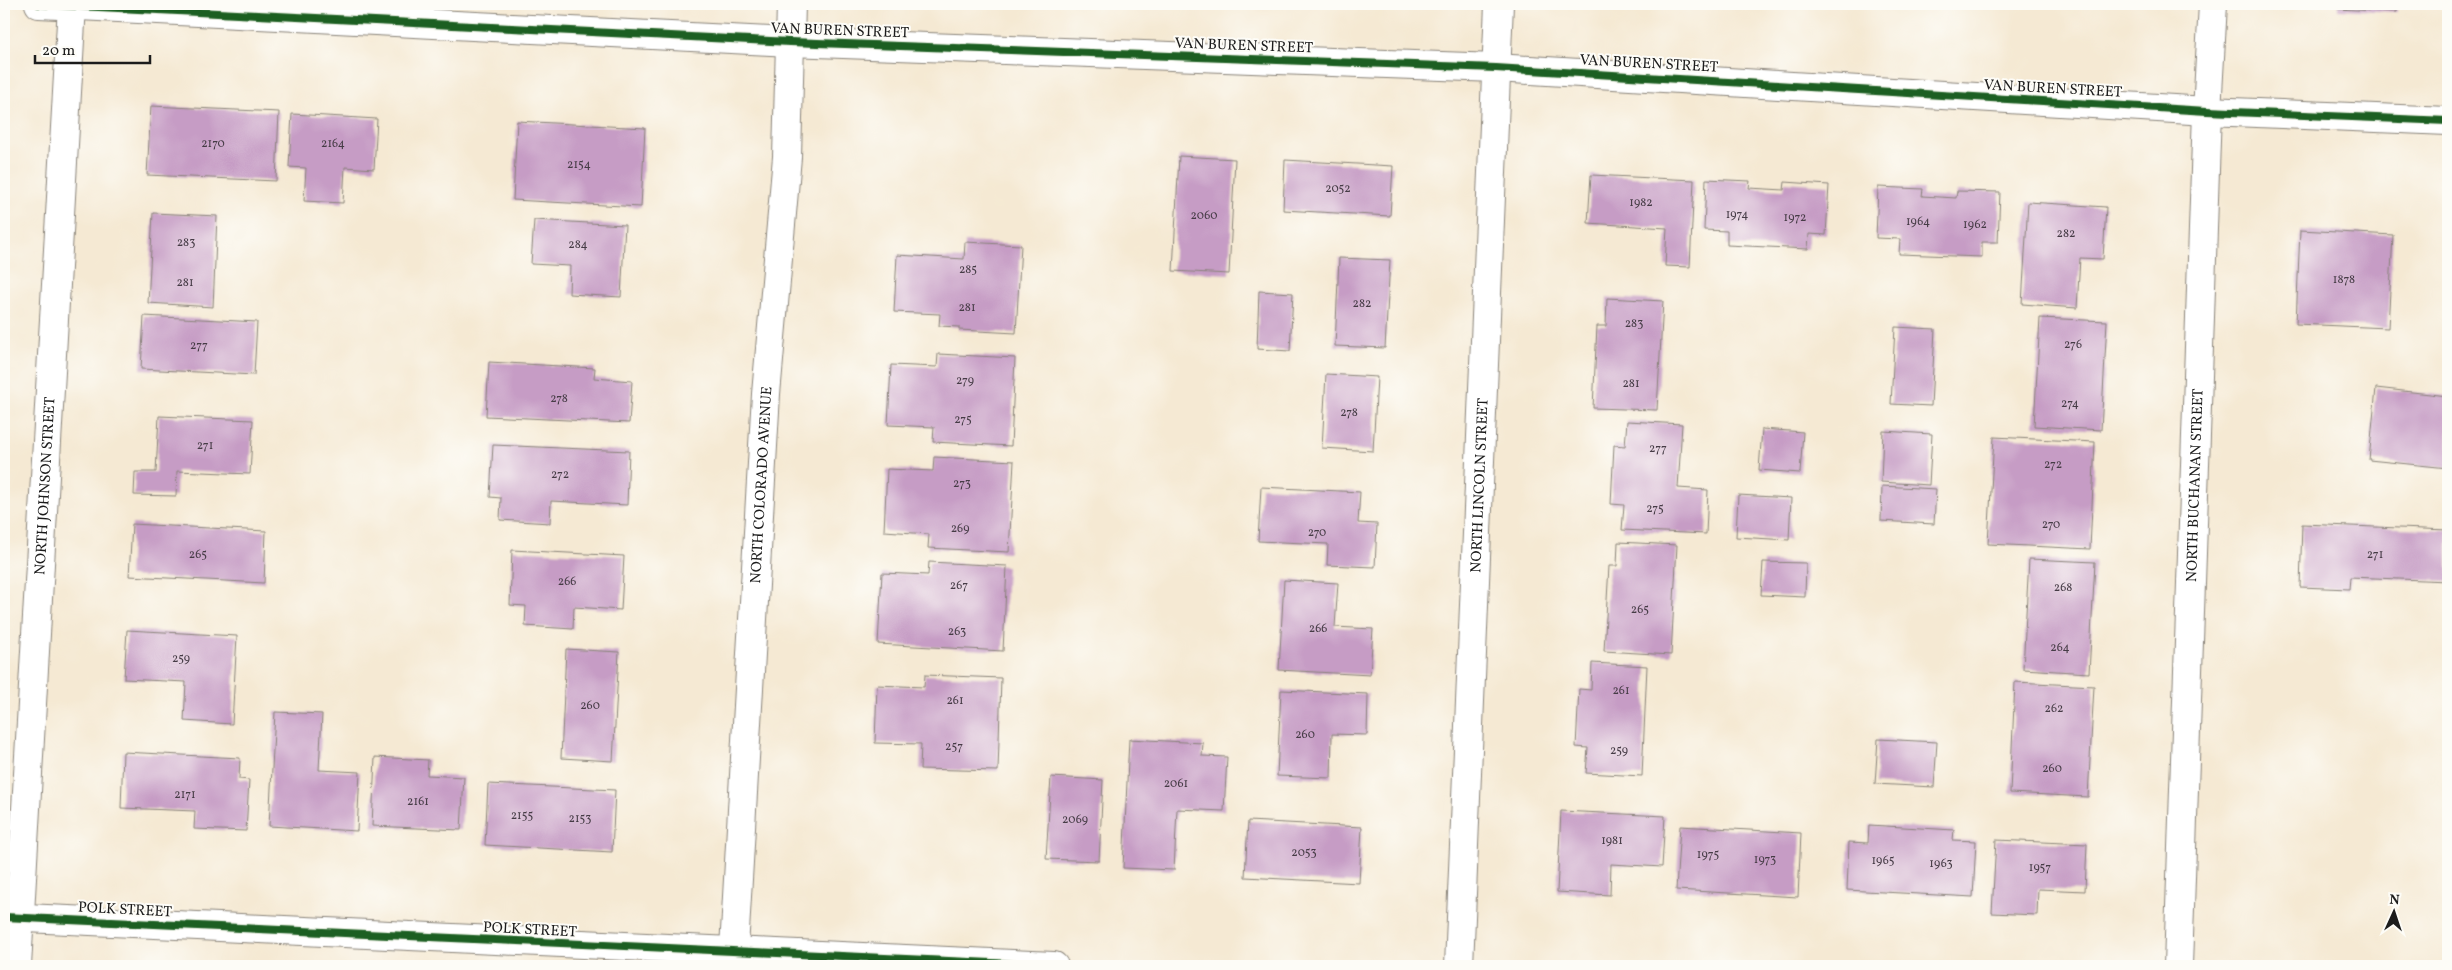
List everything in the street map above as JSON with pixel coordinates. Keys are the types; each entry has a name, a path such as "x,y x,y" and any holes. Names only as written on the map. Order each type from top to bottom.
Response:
{"street":[{"name":"VAN BUREN STREET","path":"39,4 790,42 1496,68 2206,111 2448,121"},
{"name":"NORTH COLORADO AVENUE","path":"733,959 766,394 787,157 791,4"},
{"name":"NORTH LINCOLN STREET","path":"1459,966 1499,4"},
{"name":"NORTH BUCHANAN STREET","path":"2178,966 2206,111 2213,4"},
{"name":"NORTH JOHNSON STREET","path":"17,966 12,917 72,5"},
{"name":"POLK STREET","path":"12,917 733,959 1054,966"}],"building":[{"path":"2338,4 2397,4 2397,12 2338,9"},
{"path":"151,106 279,112 276,181 147,175"},
{"path":"292,114 377,119 374,169 345,167 343,203 304,201 306,168 289,167"},
{"path":"517,121 645,128 641,207 513,200"},
{"path":"1179,156 1235,159 1229,274 1173,271"},
{"path":"1285,160 1393,166 1390,216 1283,210"},
{"path":"1591,175 1694,180 1690,267 1665,266 1667,228 1588,223"},
{"path":"1706,179 1750,181 1749,188 1784,190 1785,182 1829,185 1826,235 1809,234 1808,249 1727,245 1727,231 1704,230"},
{"path":"1878,187 1923,189 1922,196 1956,198 1957,191 2000,192 1998,242 1982,242 1982,257 1899,254 1900,239 1876,238"},
{"path":"2028,202 2106,207 2103,259 2080,258 2077,308 2022,304"},
{"path":"153,213 217,216 213,307 148,303"},
{"path":"534,220 625,225 621,297 569,294 570,266 531,264"},
{"path":"2300,230 2393,235 2388,328 2296,324"},
{"path":"965,242 1021,245 1016,333 959,330 959,327 939,326 940,314 894,312 897,255 964,259"},
{"path":"1339,258 1390,260 1385,348 1335,346"},
{"path":"1259,291 1293,293 1290,351 1257,349"},
{"path":"1607,298 1663,301 1657,410 1593,408 1597,326 1606,326"},
{"path":"144,316 257,322 254,375 141,369"},
{"path":"2040,318 2107,321 2101,430 2034,426"},
{"path":"1895,327 1935,329 1931,406 1891,404"},
{"path":"938,354 1015,358 1011,446 933,442 934,427 888,425 891,365 937,367"},
{"path":"489,362 595,368 594,378 632,381 629,423 486,416"},
{"path":"1326,374 1377,377 1373,451 1322,448"},
{"path":"2376,388 2448,396 2448,468 2369,460"},
{"path":"159,416 253,420 250,474 177,471 176,496 134,495 135,472 156,472"},
{"path":"1627,421 1682,424 1678,488 1708,490 1706,534 1622,530 1624,505 1611,504 1614,445 1625,446"},
{"path":"1762,429 1803,432 1800,473 1759,470"},
{"path":"1883,431 1932,434 1929,485 1881,482"},
{"path":"1994,437 2095,442 2090,549 1988,544"},
{"path":"493,445 629,451 627,505 551,501 550,523 500,520 501,498 490,497"},
{"path":"934,457 1014,461 1009,552 928,548 929,534 884,531 887,469 933,471"},
{"path":"1882,486 1936,489 1934,524 1881,521"},
{"path":"1261,487 1360,492 1358,523 1377,524 1375,567 1327,565 1328,544 1258,541"},
{"path":"1738,495 1791,498 1789,540 1736,537"},
{"path":"132,524 266,531 264,583 129,576"},
{"path":"2302,524 2448,530 2448,581 2350,577 2349,589 2300,587"},
{"path":"1618,542 1677,545 1671,655 1604,651 1609,566 1617,566"},
{"path":"512,550 624,556 621,610 574,607 573,629 525,626 526,606 510,605"},
{"path":"2029,559 2095,562 2089,673 2023,669"},
{"path":"929,562 1007,566 1003,651 878,644 882,573 928,575"},
{"path":"1763,562 1806,563 1805,597 1761,595"},
{"path":"1284,580 1338,583 1335,627 1373,629 1370,675 1279,670"},
{"path":"127,630 237,636 232,724 184,721 186,682 124,679"},
{"path":"566,649 619,652 613,761 561,758"},
{"path":"1592,663 1647,666 1642,776 1586,773 1588,748 1576,747 1579,689 1591,690"},
{"path":"925,675 1001,678 998,771 920,769 921,744 875,743 877,685 924,687"},
{"path":"2015,682 2094,686 2088,797 2010,793"},
{"path":"1281,690 1368,694 1367,735 1332,734 1331,778 1277,776"},
{"path":"275,712 322,714 319,770 360,772 357,831 269,826"},
{"path":"1129,739 1203,743 1202,756 1227,757 1224,811 1177,809 1174,870 1123,868"},
{"path":"1878,739 1937,742 1934,787 1875,784"},
{"path":"123,752 240,758 239,779 249,780 246,831 194,829 195,811 121,808"},
{"path":"375,757 428,760 427,775 464,777 461,830 372,826"},
{"path":"1051,777 1103,780 1099,861 1046,859"},
{"path":"488,784 615,790 612,852 485,845"},
{"path":"1561,811 1665,816 1662,867 1611,864 1610,895 1557,892"},
{"path":"1248,821 1362,827 1359,883 1245,877"},
{"path":"1869,825 1954,830 1953,840 1976,841 1973,897 1847,890 1849,842 1868,843"},
{"path":"1680,826 1801,833 1798,897 1676,890"},
{"path":"1996,840 2087,844 2085,891 2038,889 2037,915 1992,913"}],"cycle path":[{"path":"39,4 790,42 1496,68 2207,111 2448,121"},
{"path":"4,917 1054,966"}]}
